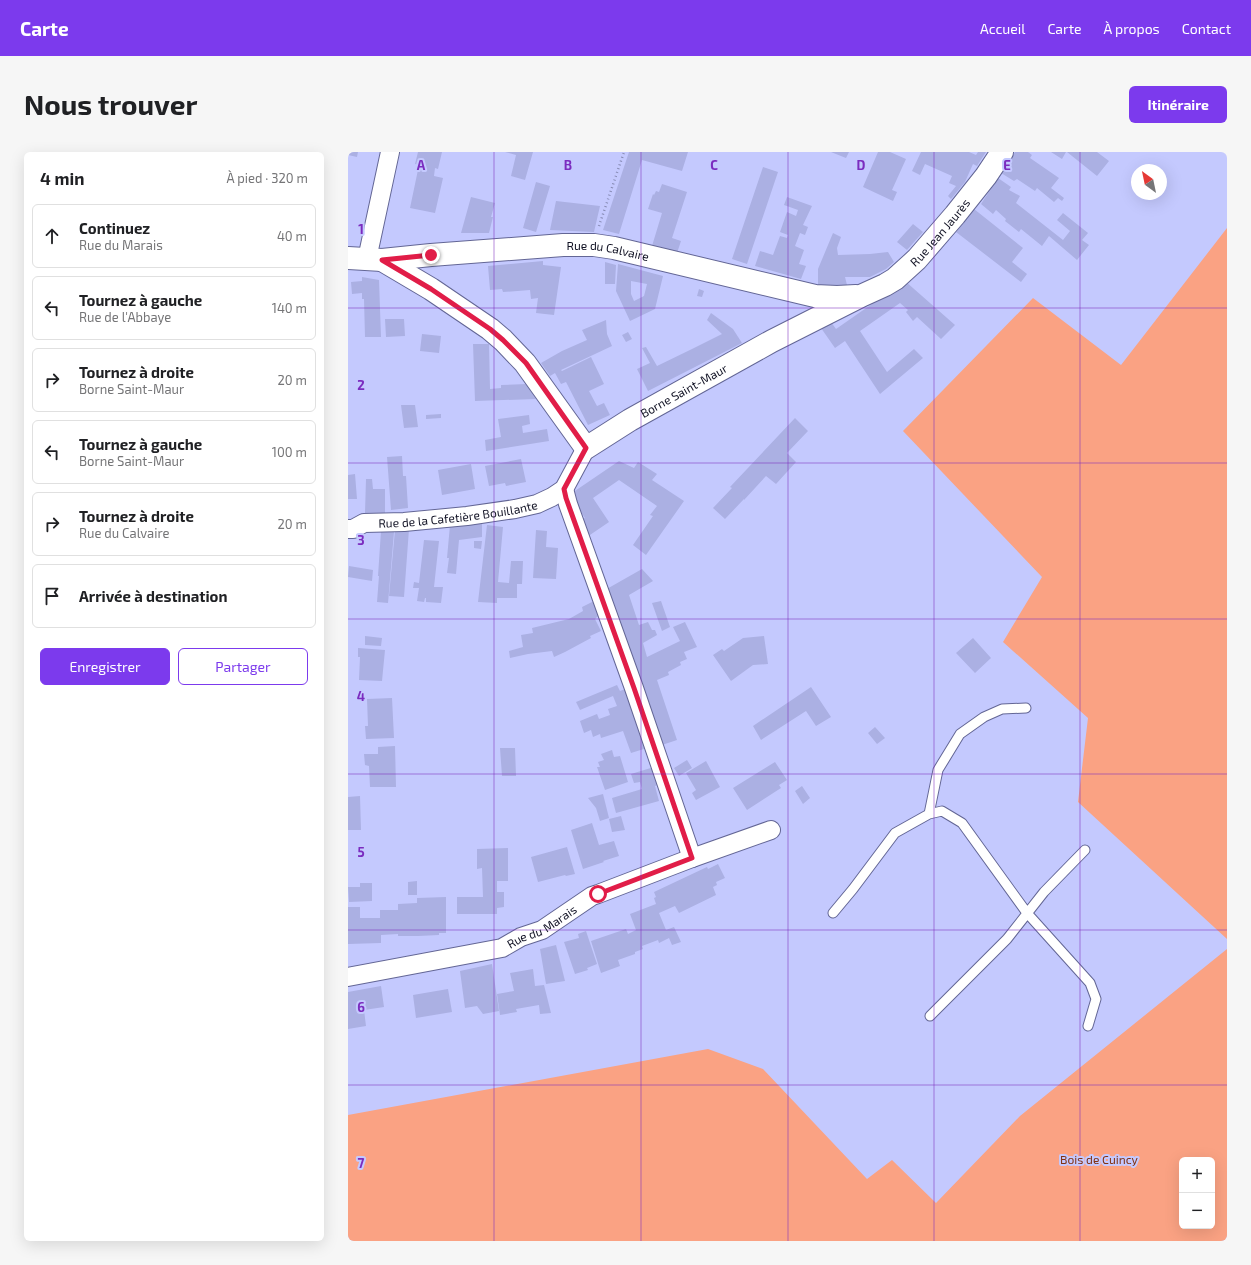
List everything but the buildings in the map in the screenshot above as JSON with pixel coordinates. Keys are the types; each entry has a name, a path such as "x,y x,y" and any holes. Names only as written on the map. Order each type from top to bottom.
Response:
{"street":[{"path":"390,152 365,259 431,289 490,329 503,340 526,363 586,448"},
{"name":"Rue Jean Jaurès","path":"863,295 894,280 917,260 986,176 1002,152"},
{"name":"Rue du Calvaire","path":"365,259 545,246 594,246 614,248 815,296 847,297 863,295"},
{"name":"Borne Saint-Maur","path":"783,336 798,317 801,293"},
{"name":"Borne Saint-Maur","path":"564,489 586,448 630,420 783,336 863,295"},
{"path":"564,489 692,858"},
{"name":"Rue de la Cafetière Bouillante","path":"350,532 364,523 404,522 451,518 515,509 545,501 564,489"},
{"name":"Rue du Marais","path":"348,977 356,974 502,948 522,936 542,930 592,896 771,830"}],"lane":[{"path":"929,814 938,770 960,734 984,717 1002,709 1026,708"},
{"path":"833,913 895,834 929,814 942,811 962,823 1027,913 1090,983 1096,999 1088,1026"},
{"path":"930,1016 1006,939 1044,892 1086,850"}],"path":[{"path":"594,246 598,228 624,152"}],"green space":[{"path":"1227,228 1227,939 1078,802 1088,718 1003,642 1042,577 903,431 1033,298 1121,365"},
{"name":"Bois de Cuincy","path":"1227,949 1227,1241 348,1241 348,1115 708,1049 763,1069 867,1179 892,1160 936,1203 1020,1116"}],"route":[{"path":"431,255 382,260 431,289 490,329 503,340 526,363 586,448 564,489 566,498 634,688 692,858 598,894"}]}
